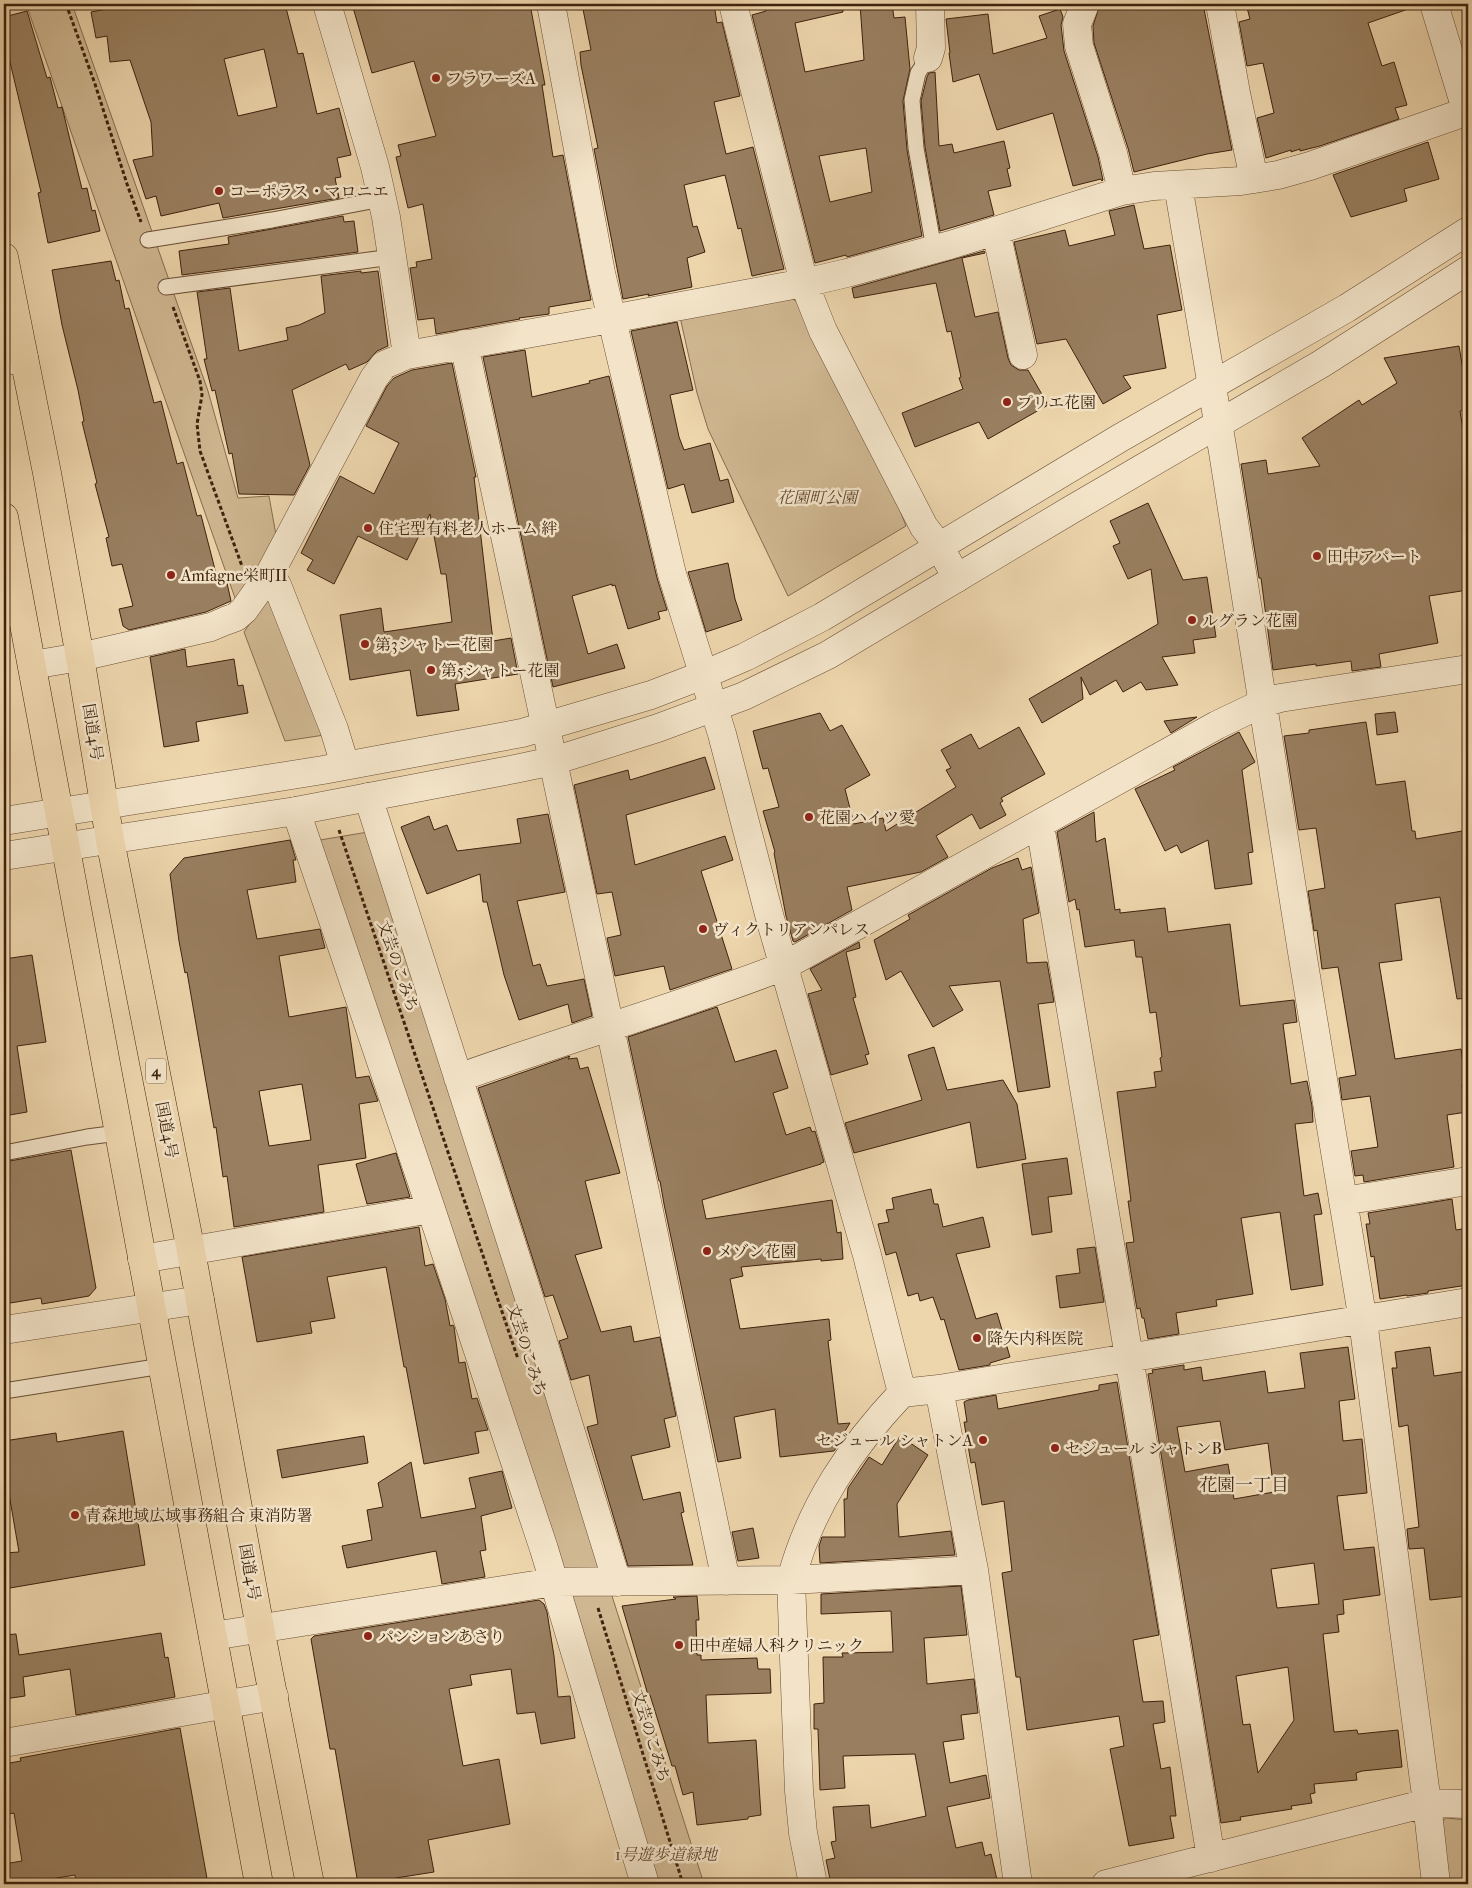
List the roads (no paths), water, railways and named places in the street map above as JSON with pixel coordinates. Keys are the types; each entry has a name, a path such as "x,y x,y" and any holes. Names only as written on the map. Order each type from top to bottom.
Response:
{"highway":[{"name":"国道4号","path":"4,257 14,359 80,657 110,840 191,1251 260,1628 310,1884"},
{"path":"4,518 260,1884"}],"street":[{"path":"327,4 375,167 392,257 407,355"},
{"path":"551,4 611,320 672,574 714,708 784,966 867,1256 902,1393"},
{"path":"733,4 804,283 823,331 924,527 939,546 957,578"},
{"path":"928,58 931,48 930,4"},
{"path":"1085,4 1077,24 1079,46 1110,144 1122,191"},
{"path":"1220,4 1254,179"},
{"path":"32,666 80,657 210,626 236,617 244,610 269,575 374,378 384,365 407,355 611,320 847,273 996,231 1122,191 1154,186 1254,179 1278,175 1468,113 1434,4"},
{"path":"1178,185 1363,1320 1436,1884"},
{"path":"996,231 1023,355"},
{"path":"4,821 345,765 522,733 651,694 703,675 745,656 822,616 1211,385 1347,308 1468,231"},
{"path":"4,856 296,811 553,761 658,728 744,696 828,655 1321,364 1468,270"},
{"path":"464,344 544,727 553,761 666,1290 726,1581"},
{"path":"269,575 277,585 334,729 345,765"},
{"path":"458,1078 524,1054 724,989 784,966 1217,726 1263,704 1280,698 1468,669"},
{"path":"368,797 493,1184 617,1582"},
{"path":"296,811 432,1209 554,1582 645,1884"},
{"path":"1040,825 1211,1858"},
{"path":"1343,1201 1468,1181"},
{"path":"142,1260 432,1209"},
{"path":"4,1330 200,1300"},
{"path":"813,1884 803,1833 798,1791 791,1580 798,1552 810,1524 831,1485 871,1426 902,1393 939,1389 1468,1302"},
{"path":"939,1389 974,1570 1018,1884"},
{"path":"213,1636 554,1582 791,1580 974,1570"},
{"path":"4,1743 226,1706 274,1696"},
{"path":"1106,1884 1427,1803 1468,1804"}],"lane":[{"path":"928,58 918,73 912,100 916,148 934,249"},
{"path":"148,240 272,220 382,199"},
{"path":"166,287 392,257"},
{"path":"4,1153 118,1133"},
{"path":"4,1391 162,1366"}],"place":[{"name":"フラワーズA","path":"436,78"},
{"name":"コーポラス・マロニエ","path":"219,191"},
{"name":"プリエ花園","path":"1007,402"},
{"name":"住宅型有料老人ホーム 絆","path":"368,528"},
{"name":"田中アパート","path":"1317,556"},
{"name":"Amfagne栄町II","path":"171,575"},
{"name":"ルグラン花園","path":"1192,620"},
{"name":"第3シャトー花園","path":"365,644"},
{"name":"第5シャトー花園","path":"431,670"},
{"name":"花園ハイツ愛","path":"809,817"},
{"name":"ヴィクトリアンパレス","path":"703,929"},
{"name":"メゾン花園","path":"707,1251"},
{"name":"降矢内科医院","path":"977,1338"},
{"name":"セジュール シャトンA","path":"983,1440"},
{"name":"セジュール シャトンB","path":"1055,1448"},
{"name":"青森地域広域事務組合 東消防署","path":"75,1515"},
{"name":"パンションあさり","path":"368,1636"},
{"name":"田中産婦人科クリニック","path":"679,1645"}],"district":[{"name":"花園一丁目","path":"1244,1485"}],"park label":[{"name":"花園町公園","path":"817,497"},
{"name":"1号遊歩道緑地","path":"666,1854"}]}
